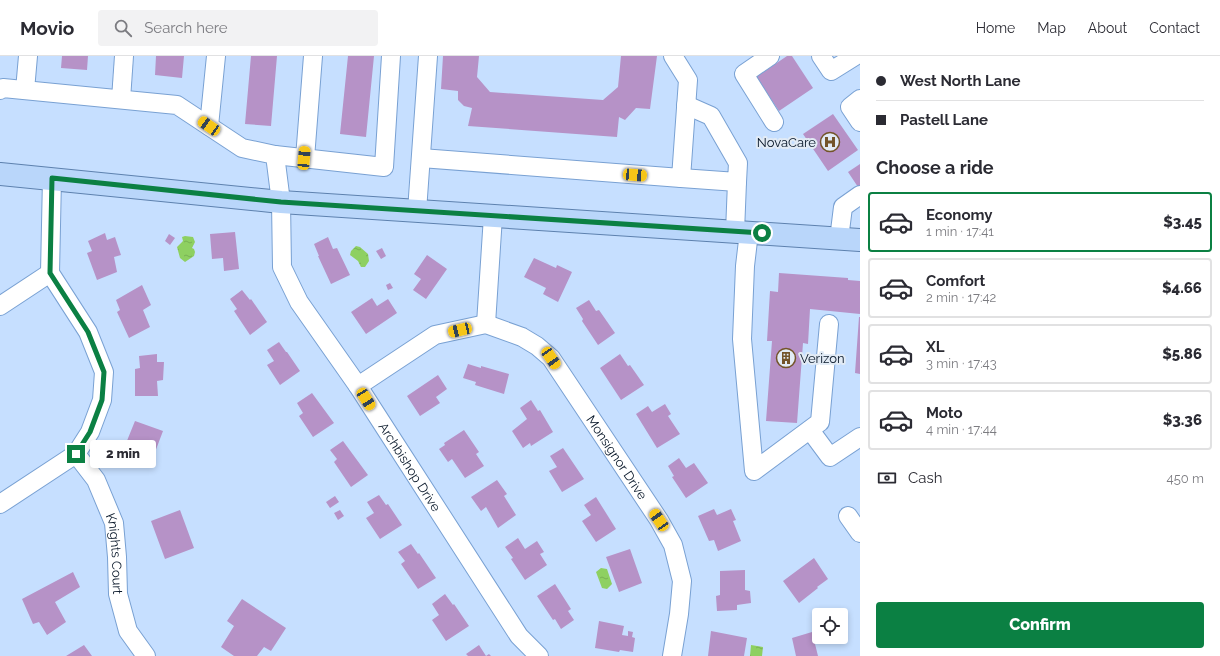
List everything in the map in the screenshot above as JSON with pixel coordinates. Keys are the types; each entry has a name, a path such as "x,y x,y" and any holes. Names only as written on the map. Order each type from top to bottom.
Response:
{"main road":[{"path":"0,174 281,202 849,240"}],"street":[{"path":"25,90 28,56"},
{"path":"121,99 124,56"},
{"path":"209,126 216,56"},
{"path":"304,158 313,56"},
{"path":"0,90 3,88 177,105 242,148 275,155 384,167 391,56"},
{"path":"417,211 422,158 428,56"},
{"path":"673,56 688,80 681,178"},
{"path":"770,56 744,74 774,122"},
{"path":"821,56 831,71 855,56"},
{"path":"860,99 850,107 860,122"},
{"path":"686,105 711,116 738,163 737,182 746,266 742,339 754,471 820,422 829,324"},
{"name":"Archbishop Drive","path":"275,155 281,202 282,267 299,302 358,386 518,636 539,656"},
{"path":"422,158 737,182"},
{"path":"0,504 76,454 90,432 102,400 104,372 88,332 50,273 52,178"},
{"path":"849,240 843,207 860,195"},
{"path":"358,386 435,336 486,324 493,216"},
{"path":"0,306 50,273"},
{"name":"Monsignor Drive","path":"486,324 522,337 537,346 551,358 659,520 673,545 682,580 679,614 672,656"},
{"path":"810,430 830,457 860,437"},
{"name":"Knights Court","path":"76,454 96,480 114,523 118,557 118,594 128,631 146,656"},
{"path":"848,516 860,533"}],"water":[{"path":"182,237 193,237 195,242 192,248 195,252 194,256 185,262 180,258 177,247 183,241"},
{"path":"356,246 360,247 368,254 369,261 365,267 361,267 358,261 350,255 351,251"},
{"path":"601,568 607,569 612,584 607,589 602,588 596,572"},
{"path":"751,645 763,647 762,656 750,656"}],"building":[{"path":"62,56 88,56 87,70 61,68"},
{"path":"156,56 184,56 182,78 155,75"},
{"path":"251,56 277,56 271,126 245,124"},
{"path":"348,56 374,56 366,137 340,134"},
{"path":"443,56 479,56 477,77 490,92 603,100 618,87 621,56 657,56 650,109 636,108 625,120 619,117 617,137 468,126 472,108 464,106 458,100 458,91 441,89"},
{"path":"787,56 792,56 813,88 779,111 756,77"},
{"name":"NovaCare","path":"833,114 858,150 828,171 803,134"},
{"path":"860,164 860,190 848,172"},
{"path":"235,232 239,269 224,271 223,258 212,259 210,234"},
{"path":"105,233 107,240 115,237 121,255 114,257 117,272 97,280 87,253 92,251 88,241"},
{"path":"169,234 175,238 170,245 165,241"},
{"path":"328,237 333,249 337,248 350,275 331,284 314,244"},
{"path":"382,248 386,256 381,259 376,251"},
{"path":"427,255 447,269 426,299 413,290 421,279 414,274"},
{"path":"534,258 556,268 557,265 572,272 558,302 543,294 546,288 524,277"},
{"name":"Verizon","path":"779,273 848,278 848,280 860,281 860,314 810,309 808,344 803,343 797,423 766,421 772,341 767,341 770,291 778,292"},
{"path":"390,283 393,288 388,290 386,285"},
{"path":"142,285 151,305 143,310 150,327 129,338 117,312 120,310 116,300"},
{"path":"242,290 250,300 251,299 267,322 250,335 234,311 237,309 230,299"},
{"path":"372,298 377,306 388,299 397,313 366,334 351,312"},
{"path":"589,300 596,311 599,310 615,333 598,345 582,321 583,319 576,308"},
{"path":"860,317 860,374 855,373"},
{"path":"279,342 300,371 280,385 267,365 274,361 267,350"},
{"path":"157,354 157,362 164,362 163,380 157,381 158,396 135,396 135,369 140,368 139,356"},
{"path":"620,354 644,385 621,400 600,368"},
{"path":"468,364 509,374 504,394 475,385 476,382 463,378"},
{"path":"438,375 447,389 436,397 440,403 420,416 407,396"},
{"path":"312,393 334,423 313,437 299,416 303,413 297,403"},
{"path":"531,400 538,411 540,410 553,432 531,446 530,443 523,448 512,431 527,419 520,408"},
{"path":"665,404 671,414 668,416 680,434 657,448 636,414 648,406 652,412"},
{"path":"135,421 163,431 149,468 120,458"},
{"path":"464,430 479,452 476,454 484,466 465,478 452,459 448,462 439,449 445,445 444,443"},
{"path":"343,441 368,475 351,487 334,462 337,459 330,450"},
{"path":"563,448 584,479 562,492 549,471 557,467 550,456"},
{"path":"679,458 686,468 694,463 708,483 686,498 672,477 674,476 668,466"},
{"path":"497,480 507,494 504,496 516,515 498,528 486,507 481,511 471,497"},
{"path":"379,495 386,505 388,504 402,525 380,539 366,518 374,513 367,502"},
{"path":"335,496 339,502 330,508 326,502"},
{"path":"596,497 616,529 596,542 582,521 591,515 584,505"},
{"path":"714,509 717,515 731,509 736,520 733,521 741,541 718,551 714,540 709,541 698,516"},
{"path":"180,510 194,548 165,559 151,521"},
{"path":"340,510 344,516 338,520 334,513"},
{"path":"518,538 525,549 537,541 544,552 540,554 547,565 525,580 505,547"},
{"path":"411,544 436,578 418,589 401,564 405,561 398,552"},
{"path":"630,549 642,583 619,592 606,557"},
{"path":"814,558 828,579 799,603 783,581"},
{"path":"745,570 745,590 750,591 751,603 737,605 737,610 717,611 716,596 720,595 720,571"},
{"path":"73,572 80,587 55,602 66,622 47,635 39,622 33,624 22,599"},
{"path":"555,584 571,609 568,611 574,620 561,629 537,596"},
{"path":"445,594 469,626 446,641 432,620 439,615 432,604"},
{"path":"242,599 286,628 271,651 264,647 257,656 234,656 221,647 234,626 227,621"},
{"path":"599,621 624,626 622,635 628,636 628,631 633,632 632,637 635,638 633,652 620,650 619,652 595,648"},
{"path":"711,631 747,638 744,656 708,656"},
{"path":"812,632 812,644 815,644 818,656 796,656 792,638"},
{"path":"84,645 92,656 66,656"},
{"path":"479,645 486,656 468,656 466,654"}],"place":[{"name":"NovaCare","path":"830,142"},
{"name":"Verizon","path":"786,358"}],"route":[{"path":"76,454 90,432 102,400 104,372 88,332 50,273 52,178 281,202 762,233"}]}
